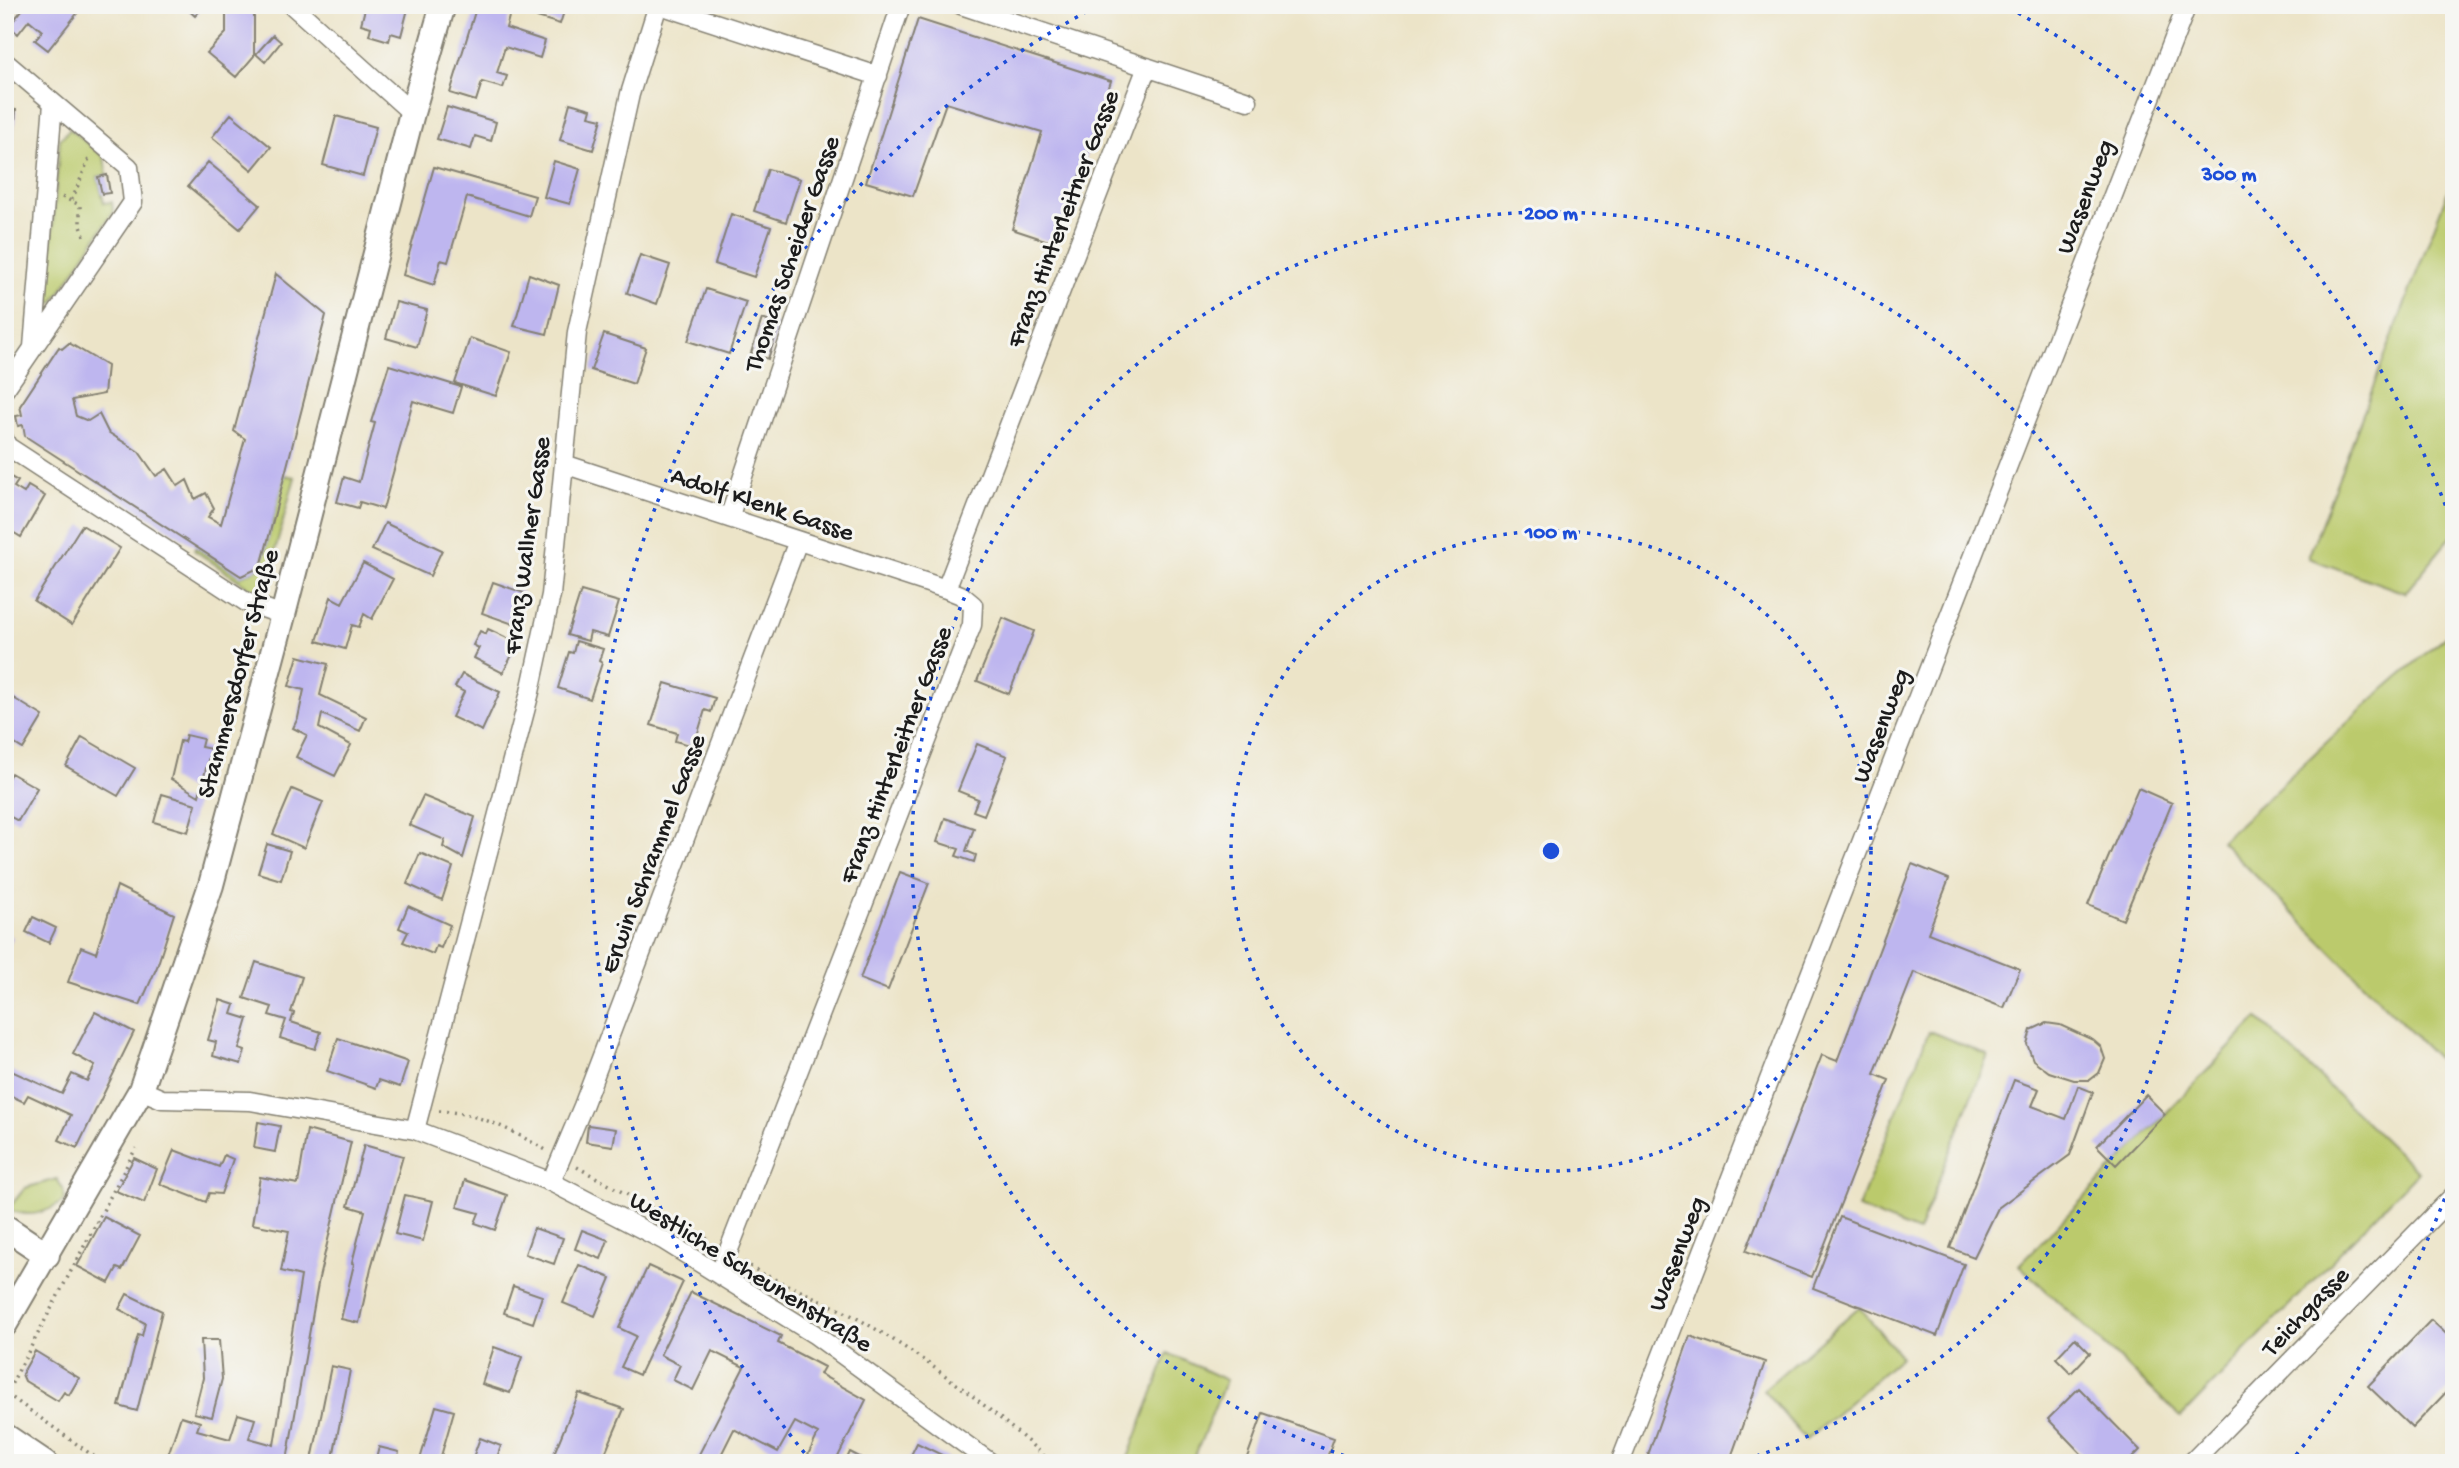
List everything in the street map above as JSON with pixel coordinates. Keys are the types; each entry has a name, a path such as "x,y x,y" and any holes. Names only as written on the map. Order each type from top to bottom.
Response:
{"main road":[{"name":"Stammersdorfer Straße","path":"5,1325 141,1090 211,885 284,615 412,113 443,5"},
{"path":"5,1227 47,1255"},
{"path":"5,1436 45,1463"}],"street":[{"path":"292,5 412,113"},
{"path":"659,5 878,76"},
{"name":"Franz Wallner Gasse","path":"415,1130 530,692 551,595 577,332 630,94 659,5"},
{"name":"Thomas Scheider Gasse","path":"729,518 901,5"},
{"path":"961,5 1248,101"},
{"name":"Wasenweg","path":"1620,1463 2187,5"},
{"path":"5,62 129,167 133,202 5,389"},
{"name":"Franz Hinterleitner Gasse","path":"719,1275 972,625 973,605 961,595 946,589 1147,67"},
{"path":"33,348 53,103"},
{"path":"5,441 6,446 246,602 284,615"},
{"name":"Adolf Klenk Gasse","path":"564,464 946,589"},
{"name":"Erwin Schrammel Gasse","path":"551,1182 798,541"},
{"name":"Westliche Scheunenstraße","path":"141,1090 162,1100 250,1101 415,1130 551,1182 665,1241 814,1334 991,1463"},
{"name":"Teichgasse","path":"2191,1463 2454,1195"}],"path":[{"path":"72,200 80,175 99,141"},
{"path":"46,193 80,205 80,223 85,241 98,253"},
{"path":"420,1112 472,1114 500,1125 728,1251 760,1272 860,1320 958,1383 1052,1463"},
{"path":"103,1463 6,1394 137,1146"}],"green space":[{"path":"70,129 104,157 107,175 98,177 104,203 112,202 113,212 53,303 47,301 60,139"},
{"path":"2454,175 2454,533 2405,593 2308,558"},
{"path":"284,475 295,477 265,588 256,592 194,550 196,547 241,576 261,567"},
{"path":"2454,629 2454,1075 2221,841 2375,697"},
{"path":"2258,1018 2418,1172 2181,1417 2019,1265"},
{"path":"1929,1031 1988,1055 1918,1232 1858,1208"},
{"path":"57,1179 65,1200 58,1205 31,1214 8,1209 25,1188"},
{"path":"1859,1307 1901,1357 1806,1440 1763,1390"},
{"path":"1168,1353 1226,1380 1192,1463 1126,1463"}],"building":[{"path":"26,5 72,5 79,11 48,50 35,40 42,31 29,20 18,34 9,26"},
{"path":"183,5 205,5 195,16"},
{"path":"366,5 409,5 401,36 391,33 389,41 369,35 371,27 361,24"},
{"path":"477,5 566,5 560,24 511,9 506,28 545,41 540,58 505,47 497,73 507,76 503,88 482,82 476,101 450,93"},
{"path":"254,11 254,56 236,77 207,53 226,33 226,12"},
{"path":"918,19 1111,81 1057,244 1012,229 1042,132 946,103 913,196 866,182"},
{"path":"273,35 281,42 265,62 256,54"},
{"path":"570,103 591,109 589,116 602,119 593,150 560,140"},
{"path":"447,107 496,122 491,141 475,136 471,149 437,139"},
{"path":"5,109 16,110 7,214 5,214"},
{"path":"231,114 271,147 252,170 212,137"},
{"path":"336,116 376,127 363,176 323,165"},
{"path":"554,161 580,169 570,204 544,197"},
{"path":"208,162 260,205 240,229 188,186"},
{"path":"434,167 535,196 529,216 467,197 448,262 441,260 434,285 403,275"},
{"path":"768,169 800,179 786,222 754,211"},
{"path":"107,175 110,193 102,194 98,177"},
{"path":"731,214 771,227 754,277 715,264"},
{"path":"640,255 670,265 657,304 627,293"},
{"path":"276,274 326,315 261,567 241,576 25,436 23,425 18,426 16,416 22,415 20,406 59,347 62,349 69,343 107,366 104,394 72,400 76,416 88,421 99,414 108,432 139,452 156,476 167,469 178,486 187,480 195,499 206,493 214,508 208,517 221,524 245,439 234,431"},
{"path":"529,274 559,285 547,334 514,326"},
{"path":"706,289 746,302 729,354 688,341"},
{"path":"396,302 427,310 417,347 386,338"},
{"path":"762,319 779,325 768,359 751,353"},
{"path":"604,334 646,348 634,384 591,370"},
{"path":"470,338 511,352 496,396 455,383"},
{"path":"389,365 461,387 453,413 413,401 383,509 360,502 358,508 337,502 344,477 359,482 375,423 371,422"},
{"path":"7,475 18,481 14,487 24,493 28,486 45,496 21,537 11,531 5,540 5,478"},
{"path":"385,523 442,550 430,576 372,550"},
{"path":"82,525 120,548 72,625 34,601"},
{"path":"363,563 393,579 372,619 364,614 359,627 352,625 345,649 317,641 331,597 342,603"},
{"path":"493,582 524,593 513,624 482,613"},
{"path":"581,591 619,602 608,637 590,632 588,641 567,635"},
{"path":"1003,618 1034,631 1009,694 977,681"},
{"path":"488,629 518,643 503,673 474,658 479,648 473,645 480,631 486,634"},
{"path":"576,641 603,649 599,661 602,663 590,699 558,688 569,652 573,653"},
{"path":"298,656 328,664 320,695 366,717 360,731 322,714 319,728 351,745 335,776 296,757 307,735 293,728 304,690 289,686"},
{"path":"462,674 500,692 482,731 452,717 464,692 455,687"},
{"path":"665,683 715,698 711,712 705,710 694,746 675,741 677,733 651,725"},
{"path":"10,696 43,716 23,749 5,738 5,704"},
{"path":"186,735 203,739 201,747 211,749 199,796 171,779 180,741 184,742"},
{"path":"82,737 135,768 118,796 66,766"},
{"path":"977,744 1007,756 984,815 973,811 978,799 958,791"},
{"path":"11,773 37,788 18,821 5,814 5,783"},
{"path":"2138,788 2172,803 2123,920 2088,905"},
{"path":"292,789 323,802 304,848 273,834"},
{"path":"162,794 196,804 188,832 154,822"},
{"path":"423,796 475,817 463,858 443,847 445,840 409,825"},
{"path":"945,818 974,828 966,851 976,855 974,862 956,856 959,849 937,842"},
{"path":"267,844 290,851 281,880 258,873"},
{"path":"420,853 453,867 442,900 407,884"},
{"path":"1912,864 1949,879 1928,933 2020,969 2004,1008 1914,972 1874,1074 1889,1080 1812,1277 1746,1251 1822,1055 1837,1061"},
{"path":"900,872 929,883 888,990 860,979"},
{"path":"117,886 174,914 157,967 140,1005 68,982 81,947 96,953"},
{"path":"408,906 450,925 441,948 436,946 433,954 403,942 408,932 399,928"},
{"path":"33,917 56,928 49,943 26,932"},
{"path":"5,933 13,937 5,955"},
{"path":"256,962 302,977 291,1012 294,1013 291,1022 321,1032 315,1049 280,1038 286,1020 269,1015 272,1007 244,998"},
{"path":"220,1000 235,1005 232,1014 248,1019 239,1049 245,1051 241,1064 213,1056 216,1042 208,1040"},
{"path":"95,1012 134,1032 77,1148 59,1140 71,1115 28,1095 24,1102 5,1093 5,1068 62,1094 72,1074 87,1081 95,1066 73,1054"},
{"path":"2046,1023 2060,1025 2093,1040 2101,1047 2105,1059 2099,1073 2090,1080 2074,1080 2049,1072 2033,1060 2027,1044 2031,1030"},
{"path":"338,1038 408,1062 400,1087 379,1080 376,1088 327,1071"},
{"path":"2014,1080 2039,1089 2032,1106 2066,1119 2078,1086 2093,1092 2070,1155 1998,1208 1974,1257 1950,1248"},
{"path":"2146,1095 2165,1114 2116,1165 2097,1146"},
{"path":"258,1122 280,1126 275,1152 254,1148"},
{"path":"588,1125 616,1129 613,1146 586,1142"},
{"path":"307,1130 351,1142 319,1278 287,1460 294,1463 194,1463 168,1455 181,1416 200,1422 197,1430 230,1439 238,1414 255,1419 249,1438 274,1445 301,1276 281,1271 289,1231 252,1224 260,1177 298,1184"},
{"path":"364,1145 403,1156 371,1268 359,1323 341,1319 365,1211 348,1206"},
{"path":"174,1150 219,1167 224,1155 233,1159 221,1194 209,1193 206,1202 160,1184"},
{"path":"134,1158 157,1169 144,1203 116,1191"},
{"path":"465,1180 507,1195 495,1230 475,1223 479,1213 457,1207"},
{"path":"405,1195 433,1201 423,1241 395,1234"},
{"path":"104,1217 140,1236 122,1270 117,1268 109,1283 77,1266"},
{"path":"1840,1217 1964,1264 1937,1336 1813,1288"},
{"path":"534,1228 563,1238 554,1264 525,1254"},
{"path":"582,1230 608,1240 601,1259 575,1249"},
{"path":"579,1265 611,1278 595,1316 563,1303"},
{"path":"648,1266 683,1282 639,1375 621,1367 636,1336 619,1328"},
{"path":"513,1286 542,1296 533,1323 504,1313"},
{"path":"691,1292 781,1336 778,1343 824,1367 820,1374 866,1400 835,1463 804,1463 818,1434 795,1422 778,1452 734,1429 717,1463 702,1463 696,1460 744,1367 712,1351 693,1390 673,1380 680,1365 660,1355"},
{"path":"127,1294 162,1311 137,1411 119,1406 138,1335 142,1336 145,1323 119,1309"},
{"path":"2431,1320 2454,1341 2454,1384 2412,1428 2368,1386"},
{"path":"1690,1336 1765,1362 1729,1463 1669,1463 1648,1455"},
{"path":"2075,1338 2090,1353 2071,1373 2056,1358"},
{"path":"201,1340 219,1340 222,1379 212,1417 194,1413 203,1378"},
{"path":"494,1347 522,1357 510,1393 482,1384"},
{"path":"35,1351 79,1378 69,1395 64,1392 58,1401 25,1381 22,1374"},
{"path":"331,1366 350,1370 332,1463 325,1463 312,1460"},
{"path":"2079,1388 2140,1450 2127,1463 2090,1463 2048,1419"},
{"path":"579,1393 624,1409 601,1463 550,1463"},
{"path":"436,1406 454,1411 439,1463 419,1463"},
{"path":"1263,1413 1334,1438 1325,1463 1245,1463"},
{"path":"480,1438 501,1446 495,1463 471,1463"},
{"path":"917,1443 948,1458 946,1463 907,1463"},
{"path":"379,1447 399,1452 397,1463 375,1463"},
{"path":"850,1452 871,1463 845,1463"}]}
